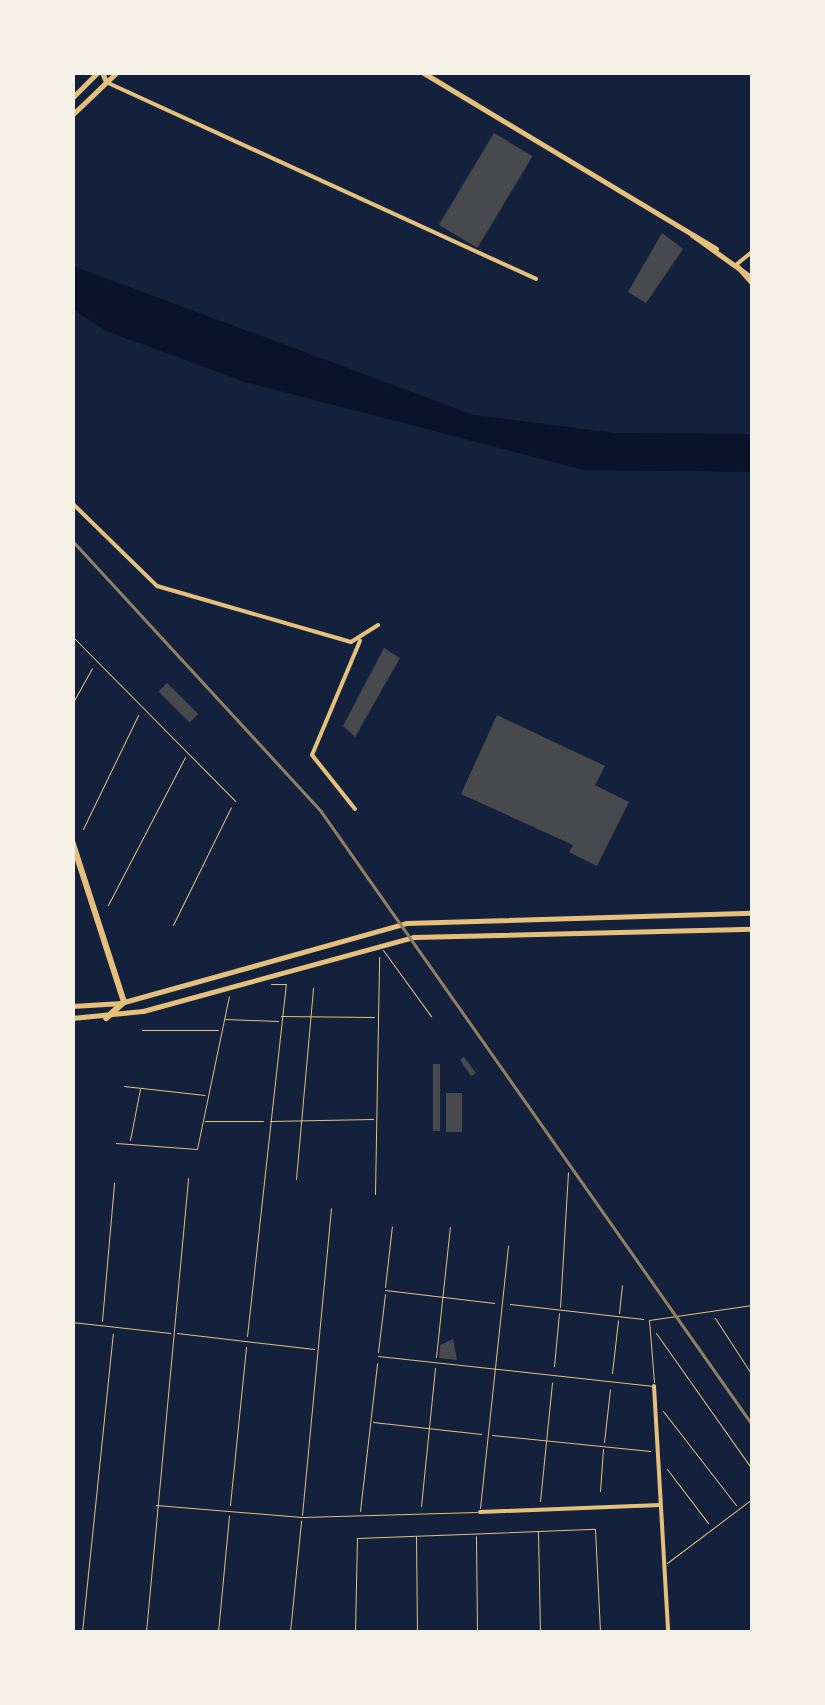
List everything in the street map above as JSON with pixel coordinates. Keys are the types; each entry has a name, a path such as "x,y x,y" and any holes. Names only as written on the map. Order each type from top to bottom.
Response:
{"highway":[{"path":"72,841 124,1002 106,1018"}],"main road":[{"path":"72,114 117,72"},
{"path":"422,72 716,249 752,280"},
{"path":"72,98 96,73 106,82"},
{"path":"72,1006 124,1002 406,923 752,913"},
{"path":"72,1018 106,1018 378,944 752,929"}],"street":[{"path":"106,82 536,280"},
{"path":"737,264 752,252"},
{"path":"72,503 157,586 360,641"},
{"path":"355,809 312,754 360,641 378,624"},
{"path":"654,1386 668,1632"},
{"path":"480,1512 660,1505"}],"lane":[{"path":"72,636 234,801"},
{"path":"378,944 431,1016"},
{"path":"146,1632 188,1178"},
{"path":"102,1324 114,1183"},
{"path":"290,1632 331,1208"},
{"path":"156,1505 302,1518 480,1512 508,1245"},
{"path":"378,1356 654,1386 650,1320 707,1307 752,1306"},
{"path":"72,1322 318,1349"},
{"path":"667,1563 752,1498"}],"path":[{"path":"72,704 96,660"},
{"path":"83,829 142,707"},
{"path":"108,905 188,753"},
{"path":"173,926 234,801"},
{"path":"375,1194 379,953"},
{"path":"218,1632 261,1186 286,984 270,983"},
{"path":"296,1179 312,988"},
{"path":"116,1143 197,1149 218,1030 229,996"},
{"path":"280,1016 378,1017"},
{"path":"222,1019 280,1022"},
{"path":"142,1030 218,1030"},
{"path":"124,1086 205,1094"},
{"path":"130,1144 140,1088"},
{"path":"201,1121 376,1119"},
{"path":"539,1509 560,1310 568,1172"},
{"path":"359,1518 392,1226"},
{"path":"420,1514 450,1227"},
{"path":"600,1490 622,1285"},
{"path":"385,1290 650,1320 752,1468"},
{"path":"707,1307 752,1375"},
{"path":"82,1632 114,1326"},
{"path":"655,1401 740,1509"},
{"path":"370,1421 658,1455 713,1530"},
{"path":"355,1632 357,1538 596,1529 600,1632"},
{"path":"538,1531 540,1632"},
{"path":"476,1534 478,1632"},
{"path":"416,1536 417,1632"}],"water":[{"path":"73,266 474,415 615,433 752,434 752,472 584,470 245,382 106,331 73,309"}],"building":[{"path":"494,133 533,156 477,248 439,225"},
{"path":"662,233 683,249 646,303 628,292"},
{"path":"384,648 400,658 355,737 343,726"},
{"path":"167,683 198,714 190,723 159,691"},
{"path":"497,715 605,766 595,785 629,802 597,866 569,852 573,845 461,794"},
{"path":"464,1057 476,1073 471,1076 460,1060"},
{"path":"433,1064 440,1064 440,1131 433,1131"},
{"path":"446,1093 462,1093 462,1132 446,1132"},
{"path":"453,1339 457,1360 439,1358 440,1345"}],"railway":[{"path":"72,540 321,811 752,1424"}]}
